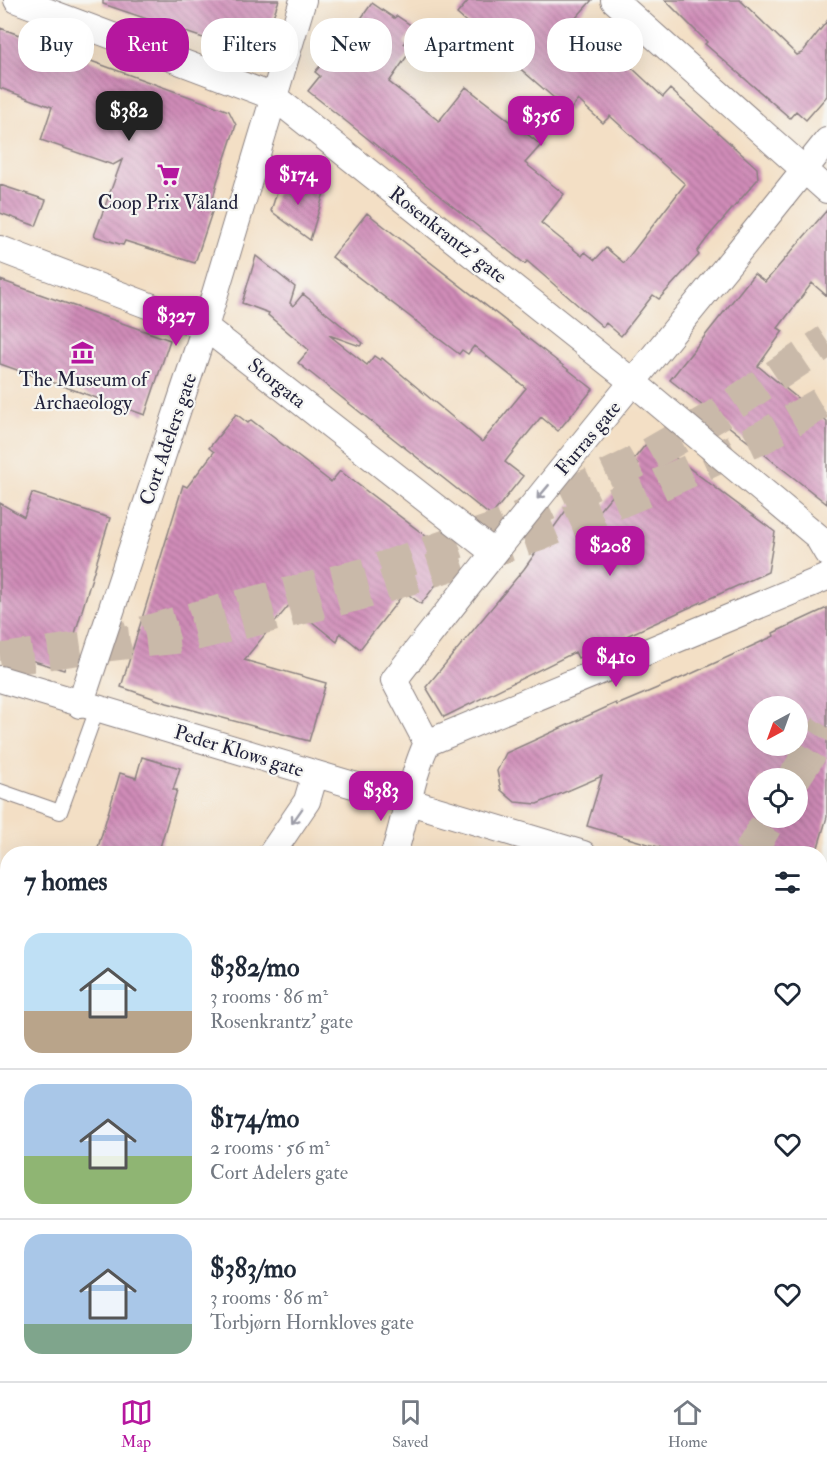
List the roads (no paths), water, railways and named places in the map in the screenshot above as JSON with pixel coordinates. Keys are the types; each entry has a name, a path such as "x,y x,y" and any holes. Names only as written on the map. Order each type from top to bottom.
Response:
{"street":[{"name":"Rosenkrantz' gate","path":"17,0 274,97 634,383 817,536 827,553"},
{"name":"Cort Adelers gate","path":"89,707 303,0"},
{"path":"614,0 827,190"},
{"name":"Furras gate","path":"427,743 394,680 493,552 634,383 719,273 827,141"},
{"name":"Storgata","path":"0,249 205,327 493,552"},
{"path":"397,846 410,804 415,767 427,743 827,578"},
{"name":"Peder Klows gate","path":"0,679 555,846"},
{"path":"277,846 308,801 315,774"}],"lane":[{"path":"0,791 60,812 89,707"}],"tunnel":[{"path":"0,660 97,646 366,574 498,528 633,464 714,417 827,341"},
{"path":"97,646 188,636 371,591 541,534 659,485 763,437 827,400"},
{"path":"800,768 827,727"},
{"path":"754,846 764,828"}],"place":[{"name":"Coop Prix Våland","path":"168,174"},
{"name":"The Museum of Archaeology","path":"83,352"}]}
